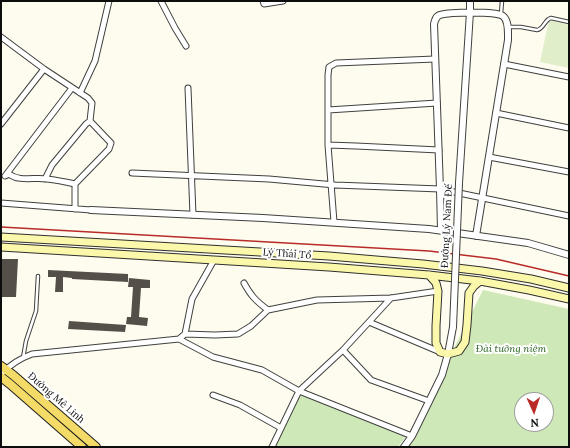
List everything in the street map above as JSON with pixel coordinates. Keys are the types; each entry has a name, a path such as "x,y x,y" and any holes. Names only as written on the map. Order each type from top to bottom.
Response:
{"main road":[{"name":"Lý Thái Tổ","path":"1,236 330,256 398,262 482,271 569,288"},
{"name":"Lý Thái Tổ","path":"1,247 329,267 428,275 480,281 569,299"},
{"path":"397,273 398,262"},
{"path":"428,275 436,282 438,291 436,343 440,352 448,354 459,351 465,342 469,293 480,281"},
{"path":"515,287 517,277"},
{"name":"Đường Mê Linh","path":"3,370 25,384 96,447"},
{"name":"Đường Mê Linh","path":"1,378 10,384 82,447"}],"street":[{"path":"80,93 96,61 109,1"},
{"path":"162,1 175,28 186,46"},
{"path":"263,1 264,4 283,1"},
{"name":"Đường Lý Nam Đế","path":"406,445 430,401 442,375 453,327 459,182 470,1"},
{"path":"441,230 435,19 440,15 470,12 498,14 504,17 508,27 508,40 476,236"},
{"path":"1,37 44,69 88,98 92,103 90,121 52,165 45,179"},
{"path":"334,222 328,145 329,67 336,63 435,59"},
{"path":"504,64 569,77"},
{"path":"1,124 44,69"},
{"path":"3,176 72,88"},
{"path":"188,88 193,215"},
{"path":"328,110 437,103"},
{"path":"496,113 569,128"},
{"path":"75,209 76,184 109,149 111,143 90,121"},
{"path":"328,145 439,150"},
{"path":"489,157 569,172"},
{"path":"132,173 269,179 331,185 440,190 569,216"},
{"path":"3,176 9,174 20,178 45,179 76,184"},
{"path":"1,203 91,210 334,222 441,230 528,243 569,255"},
{"path":"185,334 192,299 214,260"},
{"path":"244,283 248,292 268,310"},
{"path":"3,370 32,354 179,338 185,334 238,334 251,326 268,310 317,300 391,298 438,291"},
{"path":"272,447 299,391 343,350 391,298"},
{"path":"369,322 440,352"},
{"path":"179,338 213,357 262,370 299,391 412,436"},
{"path":"343,350 371,380 430,401"},
{"path":"213,395 240,405 281,428"}],"lane":[{"path":"502,1 502,16"},
{"path":"508,27 521,27 539,30 548,19 551,18 569,22"},
{"path":"23,359 26,341 36,311 38,276"}],"green space":[{"path":"549,20 569,25 569,68 540,62"},
{"name":"Đài tưởng niệm","path":"483,290 569,309 569,447 405,447"},
{"path":"299,391 407,435 398,447 273,447"}],"building":[{"path":"1,259 18,259 16,297 1,297"},
{"path":"48,270 128,274 128,282 72,279 63,277 63,292 55,292 56,277 48,277"},
{"path":"129,278 150,280 150,288 141,288 139,317 148,318 147,326 126,324 127,317 131,317 133,287 128,287"},
{"path":"69,321 126,325 125,332 68,329"}],"railway":[{"path":"1,227 429,251 496,259 569,276"}]}
